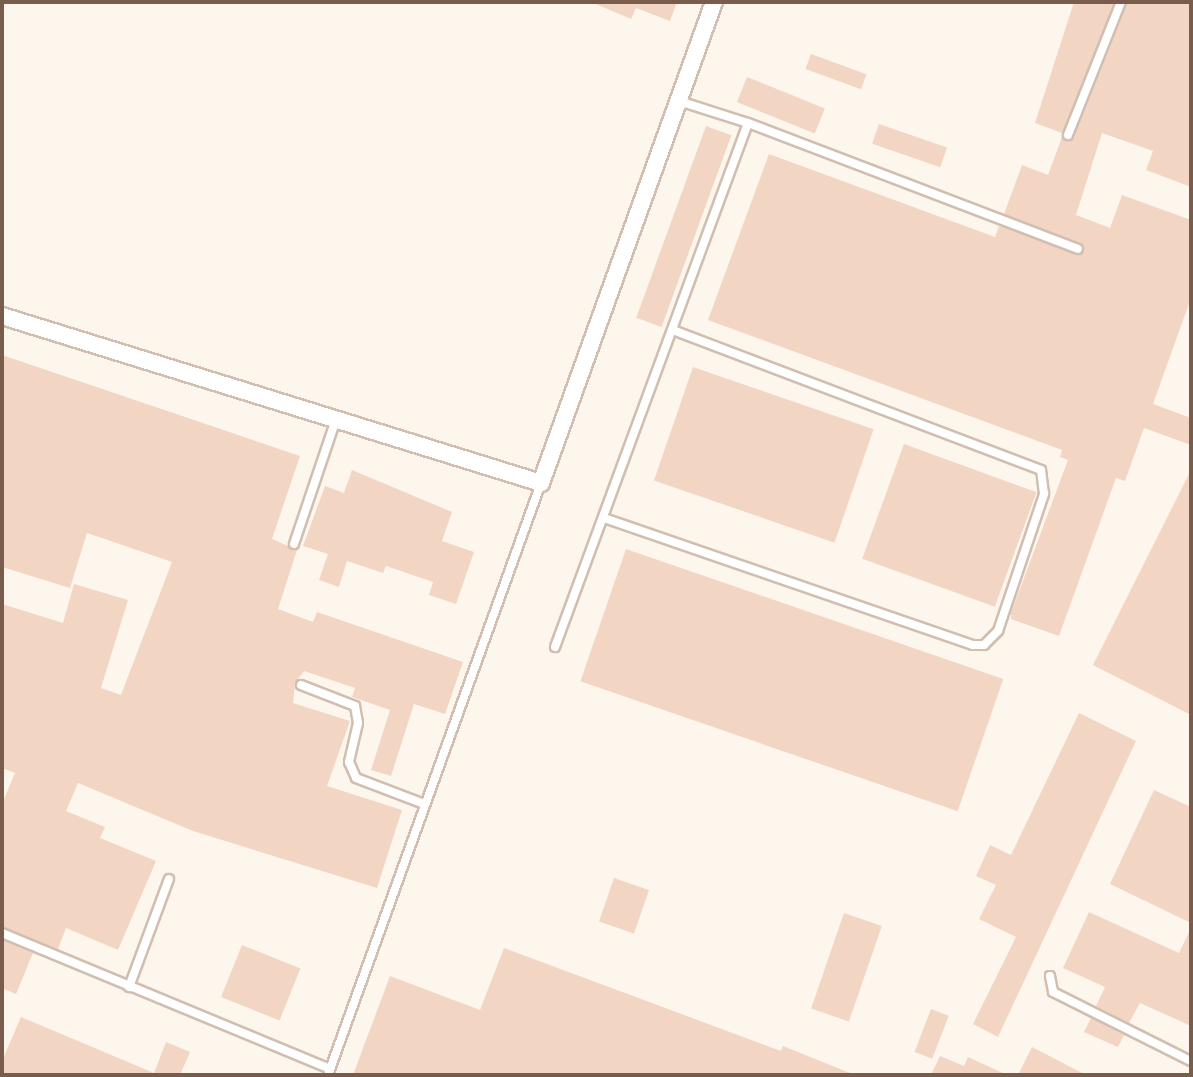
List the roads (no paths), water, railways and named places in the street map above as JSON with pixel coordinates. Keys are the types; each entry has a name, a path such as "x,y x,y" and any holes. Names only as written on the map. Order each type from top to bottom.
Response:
{"street":[{"path":"2,316 541,483 714,2"}],"lane":[{"path":"1068,135 1121,2"},
{"path":"679,102 748,123 1078,249"},
{"path":"555,646 748,123"},
{"path":"604,518 974,645 984,645 998,631 1044,494 1041,470 673,330"},
{"path":"294,544 336,419"},
{"path":"2,933 328,1072 541,483"},
{"path":"301,685 355,706 358,723 349,762 356,778 424,804"},
{"path":"129,987 169,878"},
{"path":"1050,976 1054,992 1191,1061"}]}
